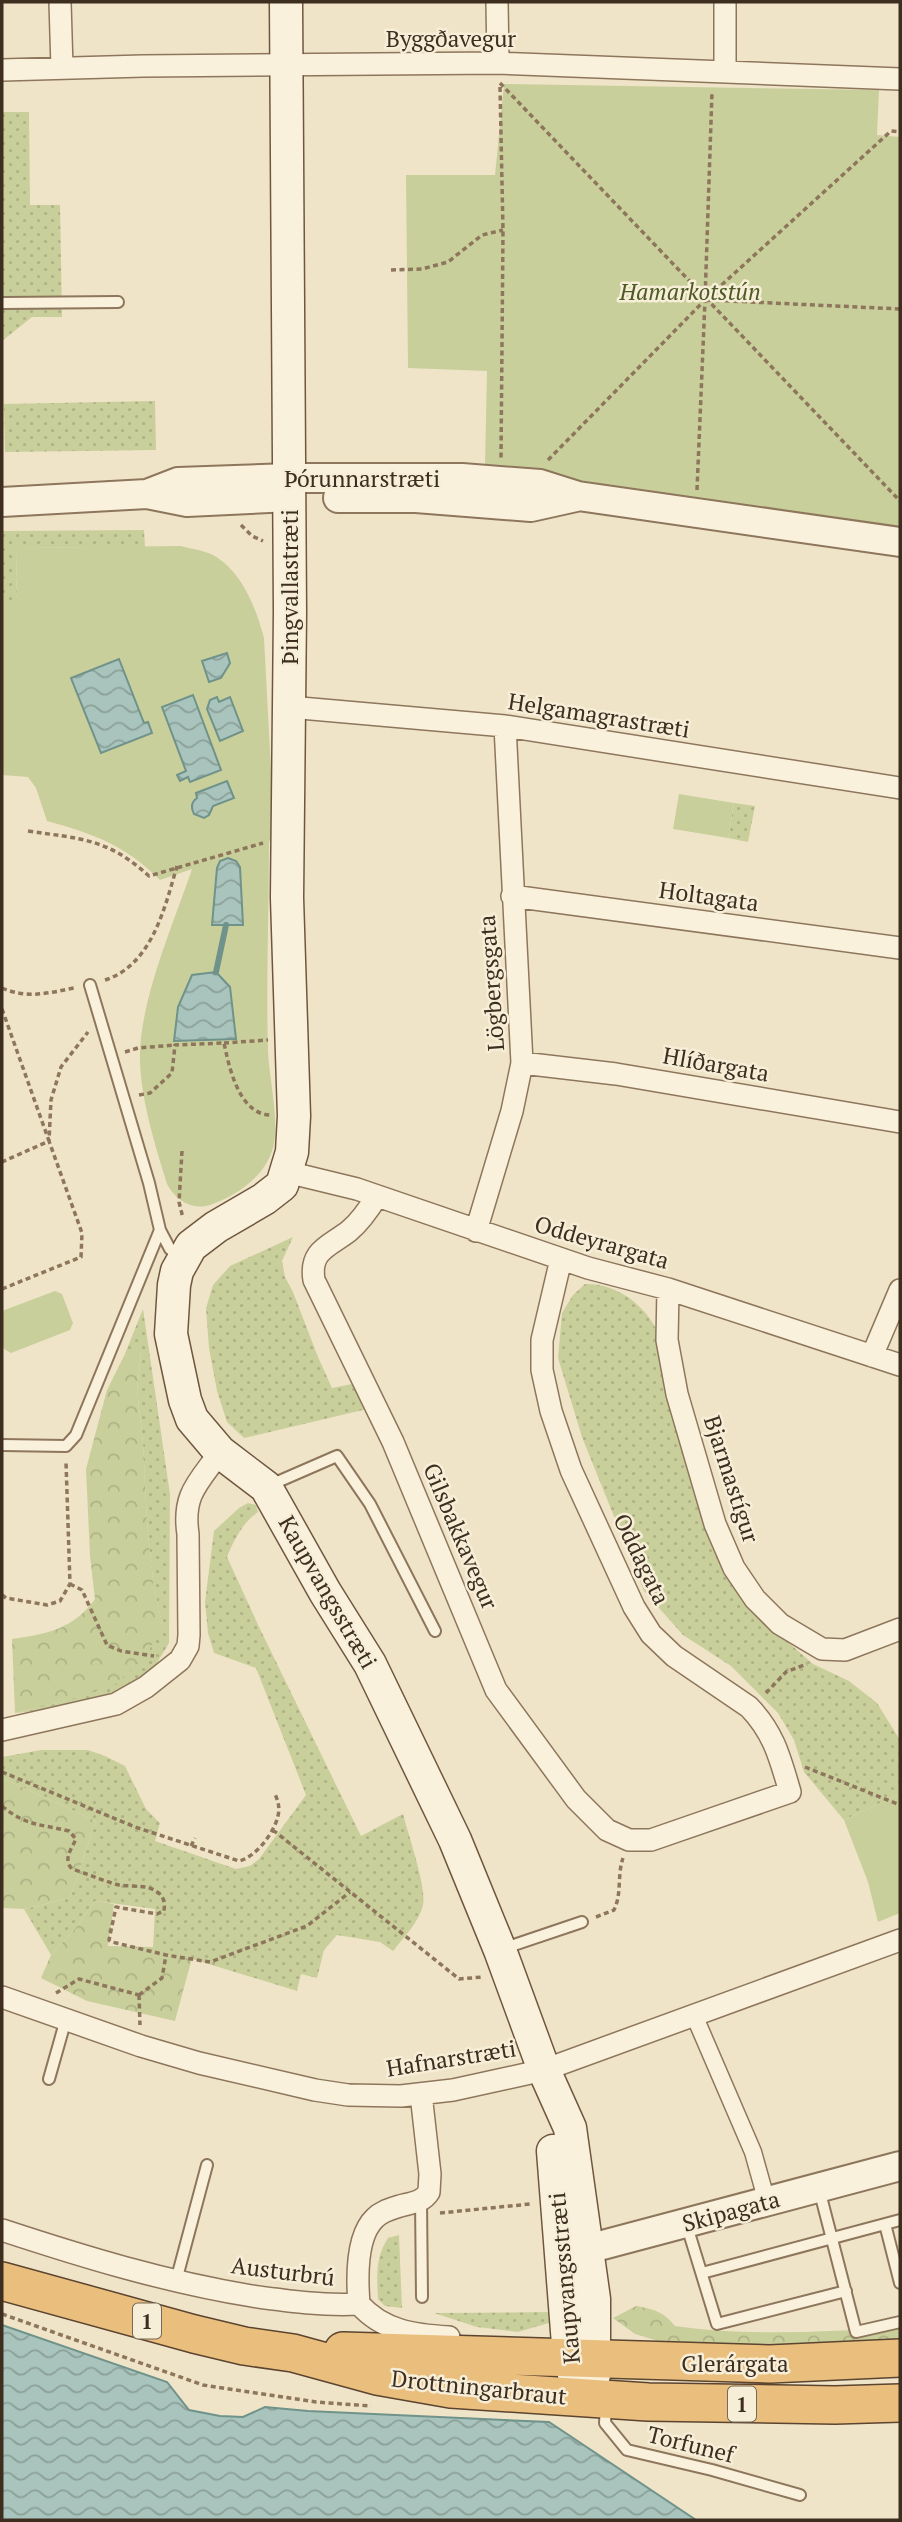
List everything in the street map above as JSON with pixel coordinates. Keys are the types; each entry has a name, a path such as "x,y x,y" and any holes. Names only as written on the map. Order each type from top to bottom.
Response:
{"highway":[{"name":"Drottningarbraut","path":"2,2281 194,2334 262,2349 334,2351 392,2346 582,2357"},
{"name":"Drottningarbraut","path":"307,2351 377,2376 451,2389 595,2399"},
{"name":"Glerárgata","path":"582,2357 655,2362 770,2364 900,2358"},
{"name":"Glerárgata","path":"595,2399 835,2405 900,2403"}],"main road":[{"name":"Þingvallastræti","path":"286,2 289,488 287,898 293,1115 292,1152 287,1172"},
{"path":"187,1252 216,1227 264,1199 282,1185 287,1172"},
{"name":"Kaupvangsstræti","path":"187,1252 174,1285 171,1334 185,1400 192,1419 220,1452 266,1487 325,1592 370,1664 454,1840 500,1950 544,2070 570,2128 574,2253 582,2357 574,2378 595,2399"},
{"name":"Kaupvangsstræti","path":"544,2070 557,2201 574,2253"}],"street":[{"path":"60,2 62,68"},
{"path":"497,2 498,63"},
{"path":"718,71 725,2"},
{"name":"Byggðavegur","path":"2,70 498,63 900,79"},
{"name":"Þórunnarstræti","path":"2,502 146,494 187,502 289,488 463,478 540,484 578,496 900,542"},
{"name":"Þórunnarstræti","path":"289,488 531,507 578,496"},
{"name":"Helgamagrastræti","path":"289,707 505,726 900,789"},
{"name":"Lögbergsgata","path":"477,1231 512,1111 522,1063 505,726"},
{"name":"Holtagata","path":"512,896 900,948"},
{"name":"Hlíðargata","path":"522,1063 616,1074 900,1122"},
{"name":"Oddeyrargata","path":"287,1172 377,1196 561,1259 668,1289 900,1365"},
{"name":"Gilsbakkavegur","path":"377,1196 364,1216 349,1231 322,1250 315,1259 312,1270 314,1280 393,1443 496,1690 576,1799 607,1830 629,1840"},
{"name":"Oddagata","path":"561,1259 542,1340 542,1370 551,1411 571,1469 634,1607 651,1634 674,1656 749,1707 774,1739 790,1792 651,1840 629,1840"},
{"name":"Bjarmastígur","path":"668,1289 667,1340 680,1406 715,1524 734,1568 755,1599 780,1624 822,1649 845,1650 900,1629"},
{"path":"872,1356 900,1290"},
{"path":"2,1730 116,1704 146,1687 180,1660 188,1646 189,1635 186,1518 188,1498 220,1452"},
{"name":"Hafnarstræti","path":"2,1997 141,2046 199,2063 315,2090 382,2096 421,2094 453,2090 544,2070 900,1940"},
{"path":"694,2015 753,2152 767,2202"},
{"path":"421,2094 430,2185 426,2197 421,2200"},
{"name":"Skipagata","path":"574,2253 900,2165"},
{"name":"Austurbrú","path":"2,2230 122,2268 176,2281 288,2301 330,2305 359,2304 358,2271 362,2244 369,2224 384,2211 421,2200"},
{"name":"Drottningarbraut","path":"359,2304 374,2318 393,2329 420,2335 474,2338 499,2346 513,2355"}],"lane":[{"path":"2,303 118,302"},
{"path":"90,985 149,1183 160,1230 170,1249 187,1252"},
{"path":"2,1445 66,1446 76,1435 160,1230"},
{"path":"266,1487 337,1456 370,1504 435,1631"},
{"path":"500,1950 582,1922"},
{"path":"49,2079 66,2019"},
{"path":"176,2281 207,2165"},
{"path":"819,2188 856,2332 900,2322"},
{"path":"421,2200 422,2297"},
{"path":"702,2273 900,2220"},
{"path":"685,2224 717,2324 846,2291"},
{"path":"885,2224 900,2283"},
{"name":"Torfunef","path":"595,2399 605,2423 627,2450 800,2495"}],"path":[{"path":"498,63 513,482"},
{"path":"695,513 718,71"},
{"path":"500,85 900,501"},
{"path":"513,482 705,300 891,131 900,132"},
{"path":"391,270 422,270 448,262 482,235 503,230"},
{"path":"705,300 900,309"},
{"path":"29,831 103,844 119,852 149,876 269,841"},
{"path":"2,988 37,996 110,979 131,967 154,935 177,866"},
{"path":"2,1009 82,1233 81,1257 2,1289"},
{"path":"49,1141 51,1100 61,1067 99,1017"},
{"path":"138,1048 273,1040"},
{"path":"224,1043 228,1063 241,1097 264,1114 293,1115"},
{"path":"123,1098 150,1093 172,1073 175,1045"},
{"path":"2,1162 49,1141"},
{"path":"182,1151 179,1202 187,1252"},
{"path":"2,1594 6,1598 47,1605 60,1601 70,1584 66,1446"},
{"path":"70,1584 82,1590 107,1646 121,1651 180,1660"},
{"path":"765,1694 786,1672 805,1666"},
{"path":"780,1755 900,1805"},
{"path":"2,1772 135,1827 239,1861 248,1859 273,1830 279,1806 275,1794"},
{"path":"2,1806 12,1816 26,1823 69,1830 76,1839 67,1858 72,1869 102,1881 157,1892 165,1903 164,1911 158,1914 116,1907 109,1940 166,1955 210,1962 307,1927 350,1892"},
{"path":"273,1830 459,1979"},
{"path":"191,1846 195,1838"},
{"path":"582,1922 614,1910 617,1904 618,1870 629,1840"},
{"path":"139,1995 162,1978 166,1955"},
{"path":"50,1997 79,1979 139,1995"},
{"path":"139,1995 140,2019"},
{"path":"458,2211 557,2201"},
{"path":"2,2314 203,2385 316,2402 383,2407"}],"green space":[{"name":"Hamarkotstún","path":"504,84 879,90 877,135 900,137 900,533 485,465 487,371 408,368 406,175 495,175"},
{"path":"2,112 29,112 30,205 60,205 62,317 32,317 2,341"},
{"path":"155,401 156,450 5,452 4,404"},
{"path":"144,530 145,547 16,548 17,601 2,601 2,531"},
{"path":"181,546 213,555 232,570 246,591 261,626 264,638 274,826 269,843 267,999 268,1051 275,1116 274,1141 268,1161 255,1178 229,1197 203,1206 184,1202 167,1184 149,1119 140,1069 142,1031 152,985 192,869 160,880 134,858 108,842 47,821 36,788 28,777 2,775 2,601 17,600 16,548"},
{"path":"679,794 734,803 728,838 673,829"},
{"path":"734,803 755,806 748,842 728,838"},
{"path":"293,1237 282,1261 285,1277 318,1357 332,1388 357,1383 367,1409 244,1438 227,1422 217,1391 209,1348 206,1308 213,1285 230,1266"},
{"path":"585,1284 608,1287 619,1292 639,1306 654,1324 704,1514 734,1588 765,1622 813,1664 849,1681 877,1703 900,1740 900,1794 844,1820 804,1772 794,1740 778,1713 731,1666 683,1635 644,1591 582,1437 558,1358 562,1313 573,1295"},
{"path":"55,1291 62,1294 73,1323 70,1330 11,1353 4,1349 2,1311"},
{"path":"143,1309 170,1494 169,1643 154,1668 139,1683 112,1696 73,1707 15,1713 66,1701 162,1623 154,1589 147,1523 137,1390 141,1353 124,1356"},
{"path":"141,1352 137,1390 147,1523 154,1589 162,1622 148,1653 116,1684 66,1701 15,1713 12,1639 37,1635 69,1624 95,1599 86,1469 107,1390 124,1356"},
{"path":"248,1503 256,1505 258,1512 240,1532 227,1557 361,1836 403,1814 422,1886 421,1911 411,1929 393,1951 380,1942 337,1935 324,1950 317,1978 301,1974 297,1991 153,1947 155,1909 95,1901 51,1955 24,1909 70,1898 96,1821 2,1778 2,1757 41,1750 88,1750 105,1756 125,1766 146,1809 160,1823 155,1841 236,1869 250,1866 259,1859 306,1795 256,1668 214,1653 208,1633 205,1602 214,1531"},
{"path":"2,1778 96,1821 70,1898 24,1909 2,1908"},
{"path":"900,1794 900,1913 878,1922 868,1882 844,1820"},
{"path":"95,1901 114,1904 108,1946 153,1947 192,1958 175,2021 87,2001 41,1978 51,1955"},
{"path":"399,2235 402,2308 385,2306 378,2299 381,2253 388,2238"},
{"path":"636,2306 658,2312 675,2326 703,2329 788,2332 900,2328 900,2344 708,2348 665,2343 635,2334 613,2318"},
{"path":"557,2312 552,2322 518,2332 477,2327 434,2313"}],"water":[{"path":"227,653 230,663 221,678 209,682 202,661"},
{"path":"119,659 144,723 148,722 152,733 101,753 71,678"},
{"path":"193,695 221,770 190,782 188,777 180,781 177,775 186,771 162,707"},
{"path":"217,697 219,702 230,697 243,731 220,741 207,709 210,700"},
{"path":"227,781 234,798 213,806 209,815 204,818 194,814 192,805 197,798 196,793"},
{"path":"228,858 236,861 240,867 243,925 212,925 217,868 220,861"},
{"path":"216,972 230,987 236,1039 174,1041 178,1007 192,975"},
{"path":"2,2325 167,2382 189,2410 220,2416 243,2417 265,2407 549,2422 696,2520 2,2520"}],"waterway":[{"path":"216,972 226,925"}]}
